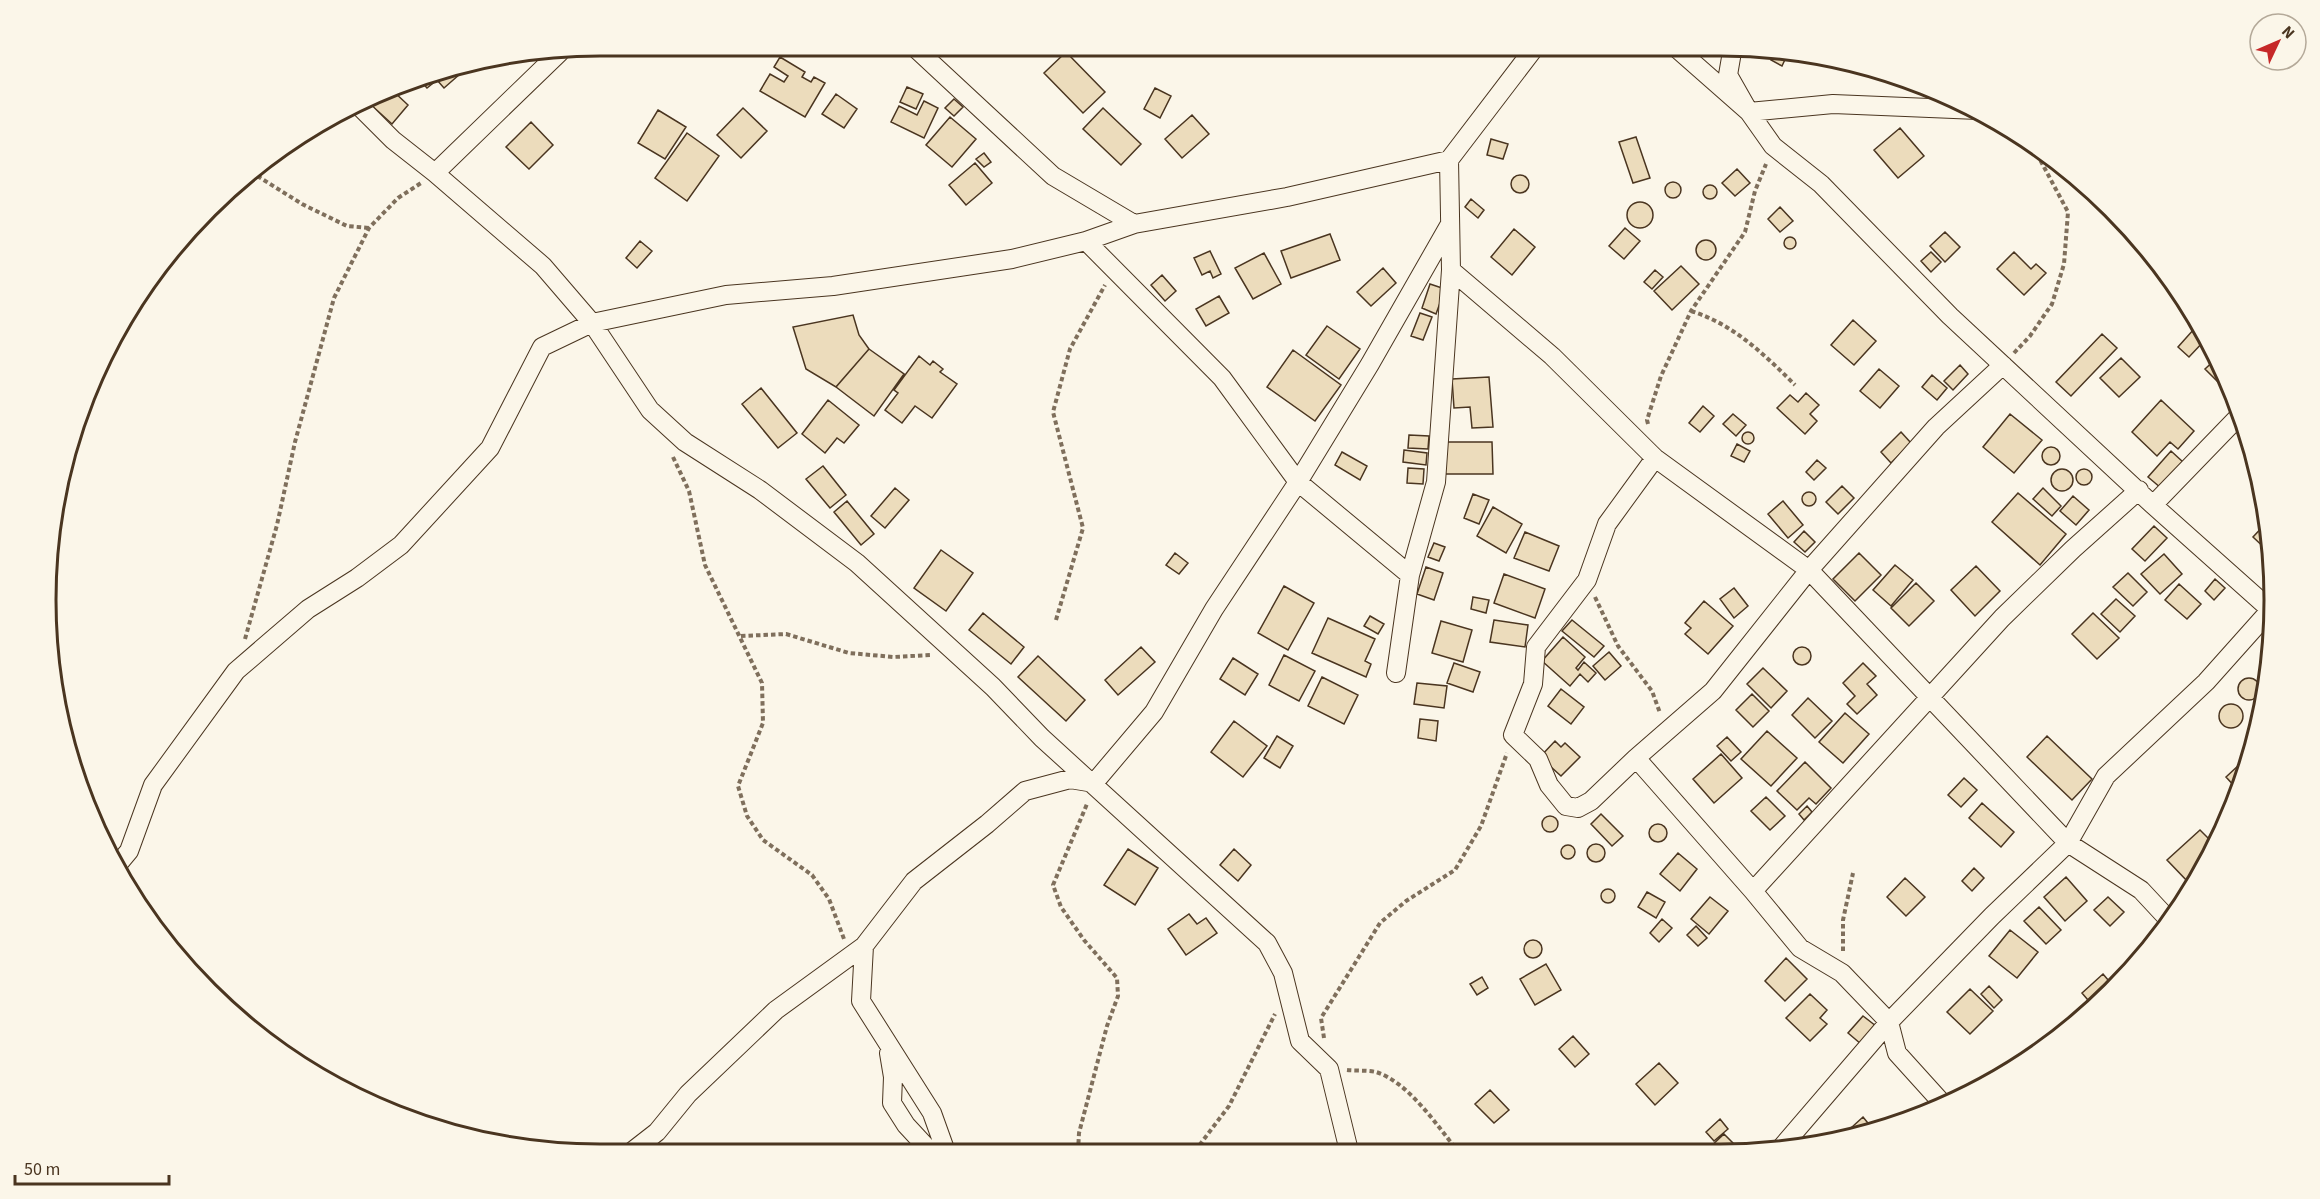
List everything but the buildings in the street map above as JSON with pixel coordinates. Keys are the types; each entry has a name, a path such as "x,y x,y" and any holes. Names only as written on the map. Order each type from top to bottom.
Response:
{"street":[{"path":"924,56 1053,176 1134,224"},
{"path":"1396,674 1410,575 1436,482 1451,270 1449,160 1528,56"},
{"path":"1685,56 1749,112 1833,104 1955,109"},
{"path":"1731,56 1728,75 1749,112 1773,146 1821,184 1950,316 2153,505 2264,603"},
{"path":"435,173 554,58"},
{"path":"363,110 393,140 543,266 592,323 651,410 685,442 760,490 857,563 993,687 1042,738 1267,943 1283,973 1300,1041 1329,1069 1348,1144"},
{"path":"122,860 129,851 153,786 237,671 308,609 357,578 401,545 490,448 542,347 592,323 726,295 833,286 1012,259 1086,241 1134,224 1287,197 1449,160"},
{"path":"1094,783 1154,712 1214,609 1298,482 1370,364 1450,224"},
{"path":"1086,241 1222,378 1298,482 1410,575"},
{"path":"1451,270 1552,356 1655,458 1809,570 2068,843 2141,890 2164,915"},
{"path":"1655,458 1607,524 1587,580 1536,647 1533,684 1513,735 1538,759 1549,785 1566,806 1578,808 1591,801 1636,758 1713,691 1809,570 1936,427 2003,365"},
{"path":"2153,505 2234,421"},
{"path":"1753,891 2010,611 2073,549 2139,490"},
{"path":"1788,1139 1889,1022 1992,916 2068,843 2106,776 2206,682 2263,619"},
{"path":"1636,758 1800,948 1842,973 1889,1022 1897,1053 1938,1098"},
{"path":"642,1144 657,1132 688,1094 776,1010 857,951 914,881 1025,791 1070,779 1094,783"},
{"path":"857,951 861,1001 932,1113 943,1144"},
{"path":"887,1042 893,1077 892,1104 906,1125 924,1144"}],"path":[{"path":"1655,458 1647,420 1661,376 1691,311 1745,232 1755,191 1773,146"},
{"path":"2003,365 2030,336 2052,304 2064,264 2068,212 2040,159"},
{"path":"237,671 277,525 295,442 334,298 369,228 398,198 435,173"},
{"path":"258,176 302,204 347,226 369,228"},
{"path":"1056,620 1083,528 1053,412 1070,349 1114,269"},
{"path":"1691,311 1710,317 1755,346 1795,385"},
{"path":"670,451 689,491 705,565 762,683 762,723 738,786 747,816 763,840 812,875 829,899 857,951"},
{"path":"1587,580 1618,646 1652,691 1667,731"},
{"path":"741,636 786,634 849,653 893,657 956,654"},
{"path":"1452,1144 1400,1084 1375,1072 1329,1069 1321,1018 1380,924 1406,901 1455,870 1481,826 1513,735"},
{"path":"1078,1144 1079,1133 1107,1026 1118,996 1118,978 1084,940 1066,915 1053,885 1094,783"},
{"path":"1842,973 1843,920 1853,873"},
{"path":"1200,1144 1230,1106 1278,1005"}]}
